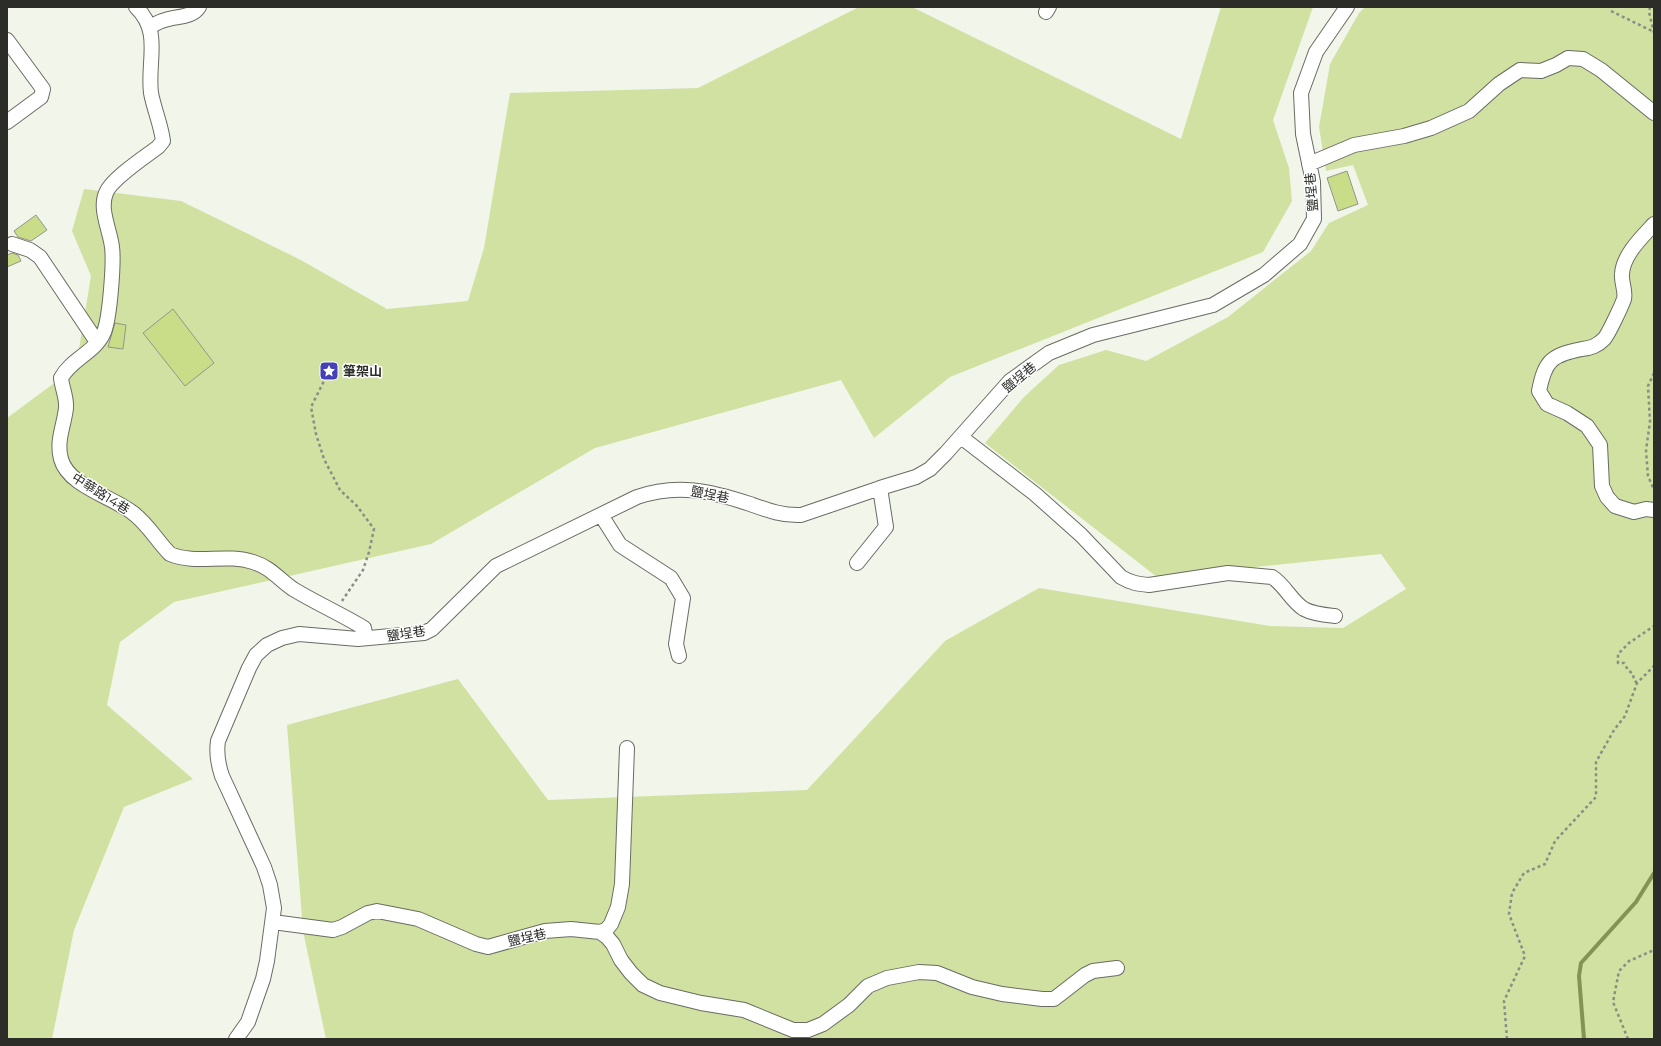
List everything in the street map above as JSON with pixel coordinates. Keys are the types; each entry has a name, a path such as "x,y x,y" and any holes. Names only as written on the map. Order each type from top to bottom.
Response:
{"street":[{"path":"136,7 146,17 150,27 165,20 184,16 196,11 199,7"},
{"name":"鹽埕巷","path":"236,1039 248,1022 263,979 274,922 274,908 270,885 264,867 222,776 218,764 217,751 218,741 256,655 267,645 282,638 299,634 358,639 424,633 432,629 496,566 648,494 670,490 702,490 724,495 788,516 801,515 916,477 930,469 961,437 1010,381 1049,353 1093,335 1213,305 1264,275 1300,244 1314,219 1313,182 1303,134 1301,92 1316,52 1347,7"},
{"name":"中華路14巷","path":"150,27 152,95 163,141 158,147 113,182 106,192 103,201 112,248 111,282 106,322 104,332 97,342 87,353 70,364 61,378 66,400 66,408 59,437 61,460 65,470 77,481 134,513 170,554 188,558 252,561 274,572 292,588 364,628 364,634 358,639"},
{"path":"7,40 43,89 41,97 7,122"},
{"path":"1309,164 1354,146 1404,136 1430,128 1469,111 1499,84 1520,70 1541,71 1568,58 1583,59 1601,70 1654,113"},
{"path":"1654,224 1637,242 1627,259 1622,274 1624,298 1605,339 1595,347 1556,356 1546,366 1541,379 1539,391 1548,404 1567,413 1587,426 1600,445 1602,486 1607,497 1615,506 1634,512 1646,509 1654,510"},
{"path":"12,244 30,250 40,257 97,342"},
{"path":"961,437 1035,494 1081,535 1121,577 1129,582 1149,585 1228,573 1272,577 1278,581 1295,602 1304,609 1335,616"},
{"path":"857,563 886,527 880,488"},
{"path":"601,515 620,545 671,578 683,598 676,644 679,656"},
{"path":"600,932 606,930 611,924 618,907 622,884 627,748"},
{"name":"鹽埕巷","path":"274,922 333,930 342,927 368,913 376,911 386,912 418,919 476,944 488,947 521,937 545,932 571,929 600,932"},
{"path":"600,932 613,944 621,960 643,985 660,993 701,1003 744,1010 793,1030 808,1030 823,1024 849,1005 868,986 887,978 918,972 937,972 972,987 1002,994 1054,999 1085,975 1093,971 1116,968"}],"path":[{"path":"1650,7 1649,12 1653,32"},
{"path":"1611,11 1653,32"},
{"path":"329,372 311,408 316,434 324,459 340,490 357,506 374,529 363,570 334,611"},
{"path":"1654,373 1648,386 1650,422 1646,450 1648,476 1654,490"},
{"path":"1637,683 1634,680 1634,674 1628,670 1624,662 1618,663 1618,654 1629,643 1654,626"},
{"path":"1507,1039 1504,1001 1525,956 1509,914 1512,893 1524,873 1545,864 1555,841 1596,797 1596,762 1614,730 1625,716 1637,683 1654,666"},
{"path":"1628,1039 1613,1002 1619,971 1629,961 1654,950"}],"green space":[{"path":"859,7 912,7 1181,139 1221,7 1313,7 1273,120 1289,168 1292,201 1263,252 950,377 874,438 841,380 595,448 431,544 174,602 120,642 107,705 193,779 124,807 74,930 52,1039 7,1039 7,418 76,367 91,276 72,231 84,189 181,201 299,259 387,309 468,301 484,248 510,93 698,88"},
{"path":"1365,7 1654,7 1654,1039 326,1039 303,931 287,725 458,679 548,800 807,790 945,641 1039,588 1270,626 1343,628 1406,589 1381,554 1157,577 985,443 1024,397 1059,365 1106,350 1146,361 1228,317 1311,251 1329,223 1368,205 1353,165 1326,171 1319,127 1330,64 1359,13"}],"building":[{"path":"1347,171 1358,204 1338,211 1327,178"},
{"path":"36,215 47,230 31,241 18,237 14,231"},
{"path":"12,253 18,255 21,261 7,267 7,255"},
{"path":"173,309 214,363 185,386 143,333"},
{"path":"115,323 126,325 123,349 108,347"}],"waterway":[{"path":"1584,1039 1579,976 1581,963 1636,902 1654,873"}],"place":[{"name":"筆架山","path":"329,371"}]}
